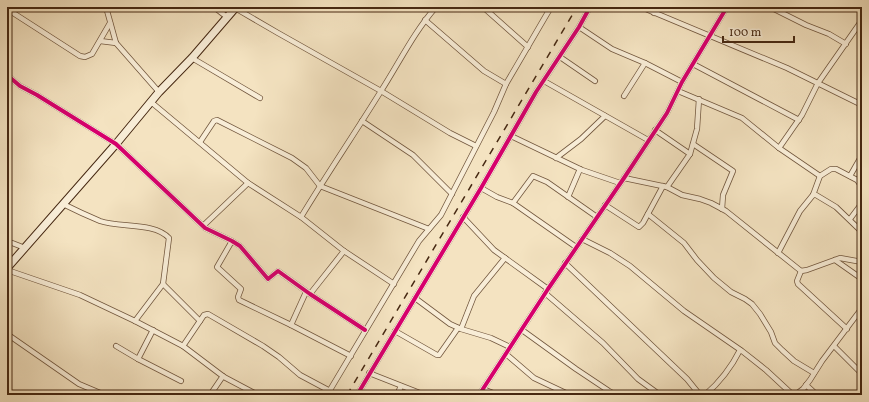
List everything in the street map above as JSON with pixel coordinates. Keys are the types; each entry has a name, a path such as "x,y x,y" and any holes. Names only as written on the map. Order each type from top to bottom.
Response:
{"street":[{"path":"106,7 116,43 159,92"},
{"path":"214,7 227,17"},
{"path":"258,395 223,376 183,346 153,330 80,295 7,269 116,144 159,92 192,58 235,7 278,34 381,91 450,133 476,146"},
{"path":"301,217 406,49 425,20 436,7"},
{"path":"483,7 528,47"},
{"path":"183,346 204,315 208,314 263,346 328,393 420,241 440,215 494,112 506,84 551,7"},
{"path":"357,395 464,217 510,136 590,7"},
{"path":"641,7 730,43 818,83 862,105"},
{"path":"654,13 657,7"},
{"path":"480,395 546,291 624,178 666,113 682,82 727,7"},
{"path":"770,7 806,25 829,34 846,44"},
{"path":"7,10 80,56 90,56 92,54 110,23"},
{"path":"425,20 484,71 506,84"},
{"path":"779,148 799,120 818,83 860,27 862,20"},
{"path":"579,27 612,49 682,82"},
{"path":"100,41 116,43"},
{"path":"560,57 595,81"},
{"path":"192,58 260,98"},
{"path":"624,96 645,64"},
{"path":"693,64 799,120"},
{"path":"7,75 20,86 116,144 203,226 240,246 268,279 278,270 308,293 365,330"},
{"path":"544,81 648,140"},
{"path":"678,91 742,118 779,148 820,176"},
{"path":"605,205 639,227 643,223 664,187 690,154 698,120 699,99"},
{"path":"151,102 248,183 301,217 344,251 394,284"},
{"path":"556,158 581,139 605,116"},
{"path":"200,142 214,121 217,120 292,158 306,168 320,186 429,229"},
{"path":"362,121 413,155 452,194"},
{"path":"655,130 690,154"},
{"path":"510,136 580,169 620,183"},
{"path":"693,144 733,171 723,195 722,209"},
{"path":"850,176 862,155"},
{"path":"778,253 800,211 813,195 820,176 833,168 850,176 862,187"},
{"path":"568,197 580,169"},
{"path":"513,203 533,176 547,182 597,217"},
{"path":"624,178 664,187 682,195 711,203 722,209 801,271 845,258 862,262"},
{"path":"203,226 248,183"},
{"path":"480,188 513,203 576,247"},
{"path":"813,195 836,207 862,232"},
{"path":"850,219 862,203"},
{"path":"63,204 101,221 145,228 166,235 169,238 163,284 135,321"},
{"path":"648,214 684,243 714,278 731,292 752,304 771,332 775,343 794,361 814,373"},
{"path":"464,217 494,250 546,291 603,343 638,379 660,395"},
{"path":"582,239 610,253 630,266 684,311 766,370 794,395 806,385 862,308"},
{"path":"7,241 25,248"},
{"path":"232,241 217,267 241,289 239,300 351,356"},
{"path":"291,325 308,293 344,251"},
{"path":"395,331 439,355 459,328 474,296 505,258"},
{"path":"835,260 862,279"},
{"path":"565,263 687,379 700,395"},
{"path":"801,271 797,281 798,284 847,329"},
{"path":"163,284 200,321"},
{"path":"415,298 450,324 492,338 510,347"},
{"path":"138,359 153,330"},
{"path":"522,330 589,378 616,395"},
{"path":"7,334 79,384 105,395"},
{"path":"116,346 181,381"},
{"path":"834,346 862,374"},
{"path":"705,395 718,383 740,350"},
{"path":"506,354 534,378 570,395"},
{"path":"369,373 425,395"},
{"path":"210,395 223,376"},
{"path":"806,385 817,395"},
{"path":"396,395 401,386"},
{"path":"483,389 498,395"}],"railway":[{"path":"347,395 577,7"}],"cycle path":[{"path":"357,395 481,188 536,92 579,27 590,7"},
{"path":"479,395 548,289 667,113 682,82 727,7"},
{"path":"7,75 20,86 116,144 205,228 240,246 268,279 278,271 365,330"}]}
